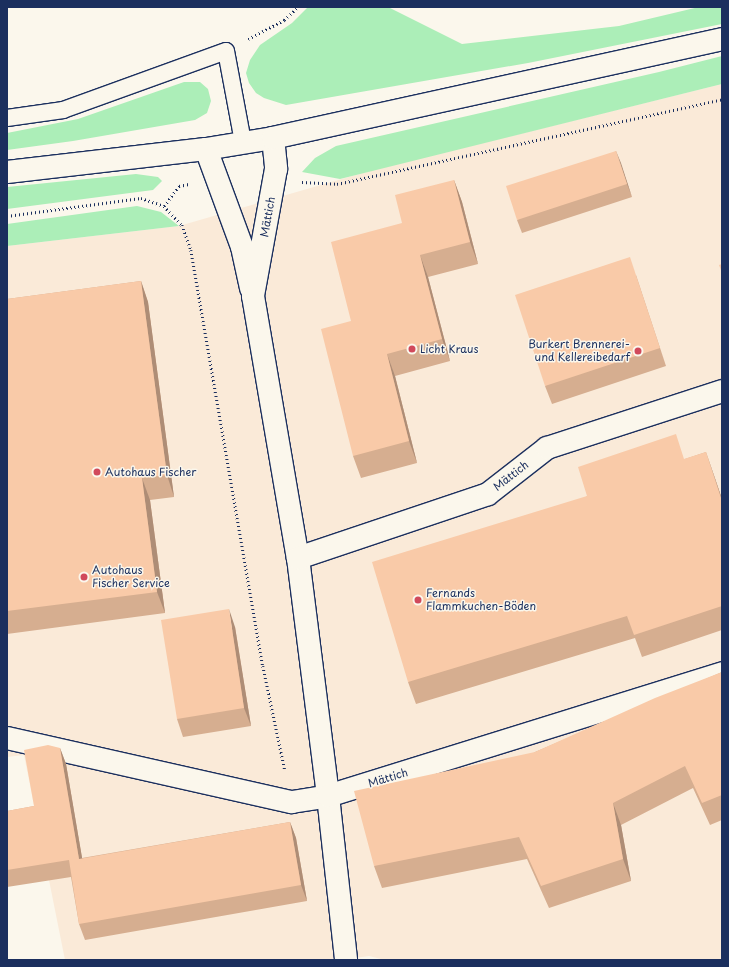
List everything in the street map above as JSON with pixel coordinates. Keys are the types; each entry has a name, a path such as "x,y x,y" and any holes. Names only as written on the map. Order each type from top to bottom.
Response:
{"street":[{"path":"7,172 206,149 273,138 722,39"},
{"name":"Mättich","path":"253,296 276,169 273,138"},
{"name":"Mättich","path":"206,149 240,240 253,296 298,558 328,796 346,960"},
{"name":"Mättich","path":"298,558 488,494 548,448 722,391"},
{"name":"Mättich","path":"7,738 292,802 328,796 722,673"}],"lane":[{"path":"7,118 63,110 226,51 243,142"}],"path":[{"path":"226,51 284,20 298,7"},
{"path":"276,169 299,181 337,184 722,99"},
{"path":"7,216 141,198 164,206 182,225 191,250 262,666 292,802"}],"shaded area":[{"path":"722,84 722,960 385,960 369,956 341,960 65,960 24,755 7,757 7,246 179,226 373,170"}],"green space":[{"path":"308,7 388,7 462,44 619,26 699,7 722,7 722,24 528,63 286,105 264,98 256,93 249,83 246,73 250,60 260,45 292,23"},
{"path":"722,56 722,84 340,179 302,172 315,158 336,146 659,72"},
{"path":"184,82 200,82 208,89 211,101 207,113 195,120 73,141 7,150 7,133 78,119"},
{"path":"136,174 158,177 162,181 153,190 7,209 7,187"},
{"path":"137,206 161,212 179,226 7,246 7,224"}],"building":[{"path":"616,151 627,184 517,220 506,186"},
{"path":"454,180 470,242 420,255 442,339 387,354 409,441 353,456 321,329 351,321 331,242 402,223 395,195"},
{"path":"630,257 660,348 545,386 515,295"},
{"path":"722,264 722,273 719,265"},
{"path":"141,281 167,475 142,478 157,592 7,611 7,299"},
{"path":"676,434 684,459 706,452 722,501 722,606 634,635 627,616 408,682 372,562 587,496 578,467"},
{"path":"229,609 244,708 177,719 161,620"},
{"path":"722,672 722,795 702,803 685,766 613,803 623,859 541,886 519,837 374,866 354,791 535,752 655,698"},
{"path":"48,745 60,748 79,859 290,822 301,885 79,924 69,860 7,870 7,811 34,806 24,750"}],"place":[{"name":"Licht Kraus","path":"412,349"},
{"name":"Burkert Brennerei- und Kellereibedarf","path":"638,351"},
{"name":"Autohaus Fischer","path":"97,472"},
{"name":"Autohaus Fischer Service","path":"84,577"},
{"name":"Fernands Flammkuchen-Böden","path":"418,600"}]}
